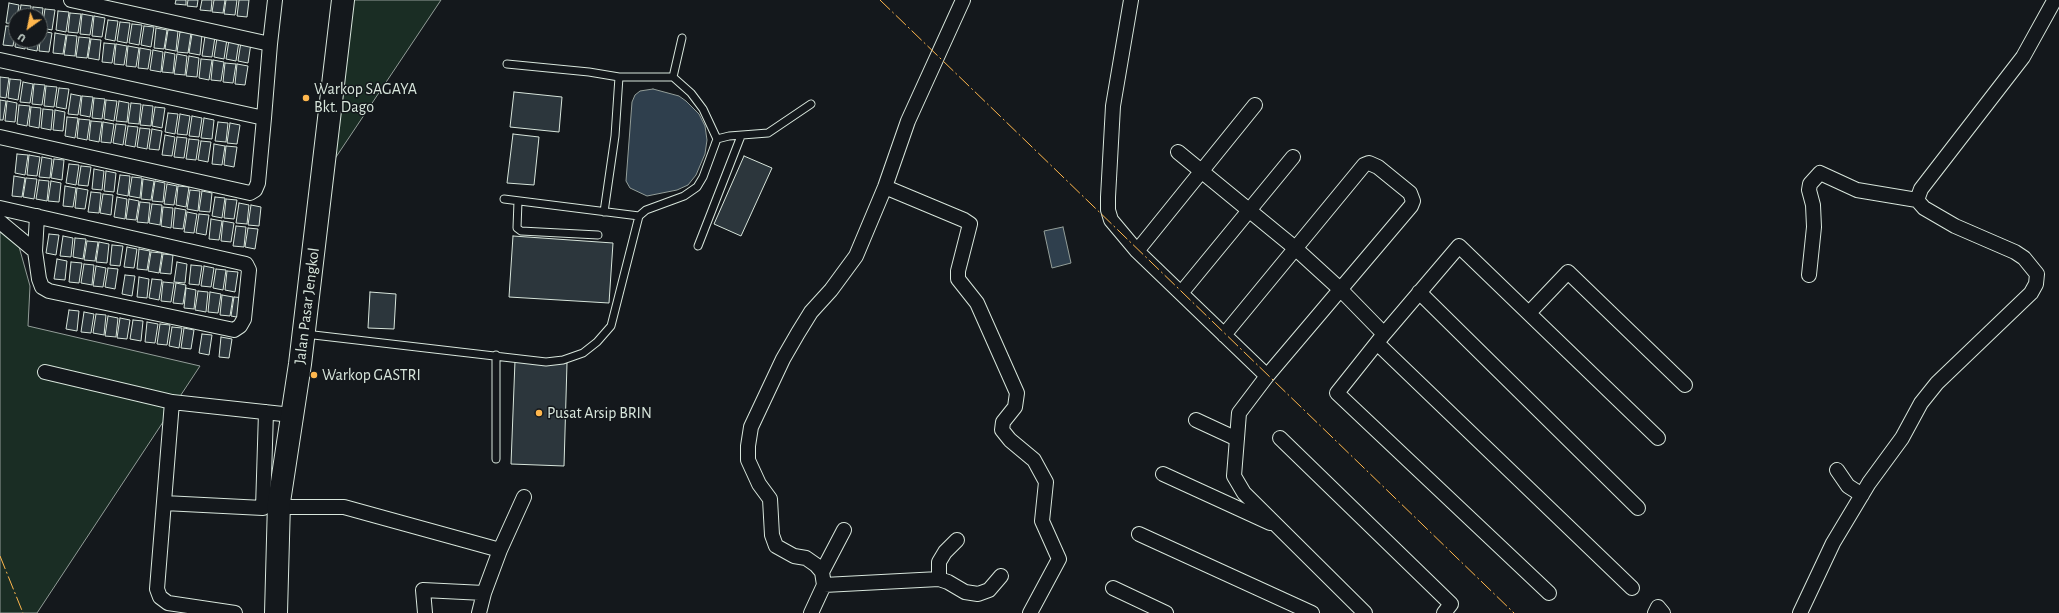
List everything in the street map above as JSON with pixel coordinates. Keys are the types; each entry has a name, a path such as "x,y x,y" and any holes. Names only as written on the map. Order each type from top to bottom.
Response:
{"main road":[{"name":"Jalan Pasar Jengkol","path":"276,613 279,507 303,334 343,0"}],"street":[{"path":"71,0 270,44"},
{"path":"0,137 250,193 255,190 258,183 275,0"},
{"path":"823,578 816,565 806,558 794,556 776,546 772,535 770,498 759,484 748,460 751,427 783,359 811,312 831,290 856,256 885,187 908,121 963,0"},
{"path":"1131,0 1113,106 1108,197 1108,210 1111,220 1137,251 1182,292 1267,376"},
{"path":"1917,200 1921,189 2023,57 2055,2"},
{"path":"0,60 264,118"},
{"path":"1137,251 1255,105"},
{"path":"1178,152 1295,248 1341,290 1380,338 1632,588"},
{"path":"1182,292 1293,157"},
{"path":"1224,335 1364,165 1369,163 1378,167 1410,193 1413,201 1411,206 1267,376 1239,413 1234,476 1244,493 1365,613"},
{"path":"1800,613 1833,543 1862,495 1902,438 1921,403 1937,383 2031,293 2036,284 2037,274 2024,258 2015,252 1955,226 1924,208 1917,200 1857,190 1820,173 1810,184 1809,190 1813,205 1814,227 1809,275"},
{"path":"885,187 964,220 970,224 958,271 958,279 977,303 1017,393 1015,407 1003,422 1002,430 1010,440 1034,460 1046,482 1042,521 1058,559 1030,613"},
{"path":"0,208 37,216 246,264 249,270 244,319 240,326 234,330 49,291 42,287 39,279 35,251 37,216"},
{"path":"0,222 35,251"},
{"path":"1549,593 1338,393 1380,338 1460,246 1658,438"},
{"path":"1529,313 1568,272 1685,385"},
{"path":"1419,292 1638,508"},
{"path":"45,372 172,402 292,415"},
{"path":"172,402 157,589 160,597 168,603 235,613"},
{"path":"164,503 263,508 266,412"},
{"path":"1196,420 1237,439"},
{"path":"1280,438 1451,604 1444,613"},
{"path":"1837,470 1848,486 1862,495"},
{"path":"1162,474 1278,526"},
{"path":"479,613 484,593 500,550 524,497"},
{"path":"279,507 344,506 500,550"},
{"path":"811,613 823,578 844,530"},
{"path":"1139,534 1312,613"},
{"path":"939,579 939,562 945,552 957,540"},
{"path":"823,578 939,579 948,582 965,592 978,594 989,590 1001,576"},
{"path":"1112,588 1166,613"},
{"path":"424,613 423,590 484,593"},
{"path":"1655,613 1658,607 1663,613"}],"lane":[{"path":"673,77 682,38"},
{"path":"303,334 496,355 546,362 563,360 583,353 597,342 611,326 639,216 646,210 684,196 697,187 703,178 717,139 703,109 691,93 673,77 619,77 507,64"},
{"path":"604,212 615,136 619,77"},
{"path":"717,139 729,136 768,133 811,104"},
{"path":"698,246 741,136"},
{"path":"504,200 639,216"},
{"path":"518,201 517,228 521,231 598,235"},
{"path":"496,355 496,459"}],"green space":[{"path":"343,0 441,0 324,175"},
{"path":"0,226 18,243 30,286 28,326 200,366 37,613 0,613"}],"water":[{"path":"653,89 679,96 686,101 699,114 705,126 707,140 705,154 696,175 688,185 677,190 647,196 630,188 626,181 632,102 635,95 640,91"},
{"path":"1063,227 1071,263 1052,268 1044,231"}],"building":[{"path":"176,0 186,0 186,5 175,4"},
{"path":"188,0 198,0 197,7 187,6"},
{"path":"202,0 212,0 211,11 200,10"},
{"path":"214,0 225,0 223,13 212,12"},
{"path":"226,0 237,0 235,15 224,14"},
{"path":"239,0 249,0 247,17 237,16"},
{"path":"9,3 19,5 19,8 8,8"},
{"path":"21,5 31,6 31,8 20,8"},
{"path":"48,9 55,10 52,30 48,29"},
{"path":"8,10 8,23 6,23"},
{"path":"58,11 69,12 66,32 56,30"},
{"path":"70,13 81,14 78,33 68,32"},
{"path":"82,14 93,16 90,35 80,34"},
{"path":"94,16 105,18 102,37 92,36"},
{"path":"108,20 118,21 115,41 105,39"},
{"path":"120,22 130,23 127,43 117,41"},
{"path":"132,24 142,25 139,45 129,43"},
{"path":"6,26 8,26 8,46 3,45"},
{"path":"144,26 154,27 151,47 141,45"},
{"path":"156,28 167,30 164,49 154,48"},
{"path":"168,30 178,31 176,51 165,49"},
{"path":"48,32 52,33 49,52 39,51 39,48 48,48"},
{"path":"180,32 191,33 188,53 177,52"},
{"path":"55,33 66,35 63,54 53,53"},
{"path":"192,34 202,35 200,55 189,53"},
{"path":"67,35 77,36 75,56 64,55"},
{"path":"205,36 215,37 212,57 202,56"},
{"path":"79,37 90,38 87,58 76,57"},
{"path":"217,38 227,39 224,59 214,57"},
{"path":"91,39 101,40 99,60 88,58"},
{"path":"229,40 239,41 236,61 226,59"},
{"path":"241,42 251,43 248,63 238,61"},
{"path":"104,43 115,44 112,63 102,62"},
{"path":"116,44 127,46 124,65 114,64"},
{"path":"128,46 139,48 136,67 126,66"},
{"path":"27,48 38,48 37,51"},
{"path":"140,48 151,50 148,69 138,68"},
{"path":"153,50 163,52 161,72 150,70"},
{"path":"165,52 175,54 173,73 162,72"},
{"path":"177,54 187,56 185,75 174,74"},
{"path":"189,56 199,58 197,77 186,76"},
{"path":"201,59 212,60 209,80 199,78"},
{"path":"213,60 224,62 221,81 211,80"},
{"path":"225,63 236,64 233,83 223,82"},
{"path":"237,64 248,66 245,85 235,84"},
{"path":"0,77 9,78 6,98 0,97"},
{"path":"10,79 21,80 18,100 8,98"},
{"path":"23,82 33,84 30,103 20,102"},
{"path":"34,84 45,85 42,105 32,104"},
{"path":"46,86 57,87 54,107 44,106"},
{"path":"59,88 69,89 66,109 56,107"},
{"path":"514,92 562,97 559,132 510,127"},
{"path":"71,94 81,96 78,115 68,114"},
{"path":"82,96 93,97 90,117 80,115"},
{"path":"94,98 105,99 102,119 92,118"},
{"path":"0,100 6,101 3,120 0,120"},
{"path":"106,100 117,101 114,121 104,119"},
{"path":"7,101 17,103 15,122 5,121"},
{"path":"119,101 129,103 127,122 116,121"},
{"path":"131,103 141,104 139,124 128,123"},
{"path":"19,105 30,106 27,126 17,124"},
{"path":"143,105 153,106 151,126 140,125"},
{"path":"31,107 41,108 39,128 29,126"},
{"path":"155,107 165,108 162,128 152,126"},
{"path":"43,109 53,110 51,130 41,128"},
{"path":"55,110 65,112 63,131 53,130"},
{"path":"168,113 178,114 175,134 165,132"},
{"path":"180,114 190,116 187,135 177,134"},
{"path":"192,116 202,118 199,137 189,136"},
{"path":"67,117 78,118 75,138 65,136"},
{"path":"204,118 214,120 212,139 201,138"},
{"path":"79,119 90,120 87,140 77,138"},
{"path":"91,121 102,122 99,142 89,140"},
{"path":"103,122 114,124 111,143 101,142"},
{"path":"218,122 228,123 226,142 215,141"},
{"path":"230,123 240,125 237,144 227,143"},
{"path":"116,124 126,125 123,145 113,143"},
{"path":"128,126 138,127 135,147 125,145"},
{"path":"140,128 150,129 147,149 137,147"},
{"path":"152,129 162,131 159,150 149,149"},
{"path":"513,134 539,137 534,185 507,183"},
{"path":"165,135 175,137 172,156 162,155"},
{"path":"177,137 187,138 184,158 174,157"},
{"path":"189,139 199,140 196,160 186,159"},
{"path":"201,141 211,142 208,162 198,160"},
{"path":"214,144 225,146 222,165 212,164"},
{"path":"226,146 237,147 234,167 224,165"},
{"path":"17,154 28,155 25,175 15,173"},
{"path":"29,155 40,157 37,176 27,175"},
{"path":"744,156 772,168 741,236 714,224"},
{"path":"42,157 52,159 50,178 39,177"},
{"path":"54,159 64,160 62,180 51,178"},
{"path":"69,164 79,165 76,185 66,183"},
{"path":"81,166 91,167 88,186 78,185"},
{"path":"94,169 104,171 102,190 92,189"},
{"path":"106,171 116,173 114,192 104,191"},
{"path":"120,175 130,176 128,196 117,194"},
{"path":"14,176 25,178 22,197 12,196"},
{"path":"132,177 142,178 140,198 129,196"},
{"path":"26,178 37,179 34,199 23,197"},
{"path":"143,179 154,181 151,200 141,199"},
{"path":"39,180 49,181 47,201 36,199"},
{"path":"51,181 61,183 59,202 48,201"},
{"path":"155,181 165,183 163,202 152,201"},
{"path":"167,184 177,186 174,205 164,204"},
{"path":"65,186 76,188 73,207 63,206"},
{"path":"178,186 189,187 186,207 176,205"},
{"path":"77,188 88,190 85,209 75,208"},
{"path":"190,190 200,191 198,211 187,209"},
{"path":"202,191 212,193 210,212 199,211"},
{"path":"91,192 101,193 99,213 88,212"},
{"path":"103,194 113,195 111,215 100,213"},
{"path":"117,197 127,199 125,219 114,217"},
{"path":"215,197 225,198 222,218 212,216"},
{"path":"129,199 139,201 136,220 126,219"},
{"path":"226,199 237,200 234,219 224,218"},
{"path":"140,202 150,203 148,223 137,222"},
{"path":"239,203 249,205 247,224 236,223"},
{"path":"152,204 162,205 160,225 149,223"},
{"path":"251,205 261,207 259,226 248,225"},
{"path":"163,207 173,208 171,228 161,226"},
{"path":"175,208 186,210 183,229 173,228"},
{"path":"187,212 197,214 194,233 184,232"},
{"path":"199,214 209,215 206,235 196,233"},
{"path":"211,219 222,221 219,240 209,239"},
{"path":"223,221 234,223 231,242 221,241"},
{"path":"236,226 246,227 244,247 233,246"},
{"path":"248,228 258,229 255,249 245,247"},
{"path":"49,234 59,235 56,255 46,253"},
{"path":"63,236 73,238 71,257 60,256"},
{"path":"513,236 613,243 609,303 509,297"},
{"path":"75,238 86,239 83,259 73,257"},
{"path":"87,241 98,242 95,261 84,260"},
{"path":"99,242 109,244 107,263 96,262"},
{"path":"112,245 123,246 120,266 110,265"},
{"path":"127,247 137,249 134,268 124,267"},
{"path":"139,249 150,251 147,270 137,269"},
{"path":"151,252 162,253 159,273 148,271"},
{"path":"163,254 173,255 171,274 160,273"},
{"path":"57,259 67,261 65,280 54,279"},
{"path":"71,262 82,263 79,283 69,282"},
{"path":"177,262 187,264 185,283 174,282"},
{"path":"84,264 94,265 92,285 81,283"},
{"path":"191,265 202,266 199,285 189,284"},
{"path":"96,266 106,268 103,287 93,286"},
{"path":"204,266 214,268 211,287 201,286"},
{"path":"108,268 118,269 115,289 105,287"},
{"path":"216,269 226,270 223,290 213,288"},
{"path":"227,271 238,272 235,292 225,290"},
{"path":"125,275 135,276 132,296 122,294"},
{"path":"139,277 149,279 147,298 137,297"},
{"path":"152,279 162,280 159,300 149,298"},
{"path":"163,282 174,283 171,302 161,301"},
{"path":"176,283 186,285 183,304 173,303"},
{"path":"186,288 196,290 194,309 184,308"},
{"path":"198,291 208,292 206,312 195,310"},
{"path":"210,292 221,294 218,313 208,312"},
{"path":"370,292 396,294 394,329 368,328"},
{"path":"222,295 233,297 230,316 220,315"},
{"path":"234,297 245,298 242,318 231,316"},
{"path":"69,310 79,311 77,331 66,329"},
{"path":"84,312 94,314 91,333 81,332"},
{"path":"96,314 106,315 104,335 93,333"},
{"path":"108,316 118,318 116,337 105,336"},
{"path":"120,318 130,320 127,339 117,338"},
{"path":"133,320 143,321 141,341 130,339"},
{"path":"147,322 158,324 155,343 145,342"},
{"path":"160,324 170,325 167,345 157,344"},
{"path":"172,327 182,328 179,348 169,346"},
{"path":"184,328 194,330 191,349 181,348"},
{"path":"202,334 212,335 209,355 199,353"},
{"path":"221,337 232,339 229,358 219,357"},
{"name":"Pusat Arsip BRIN","path":"515,361 567,363 564,466 511,464"}],"power":[{"path":"880,0 1514,613"},
{"path":"0,556 23,613"}],"place":[{"name":"Warkop SAGAYA Bkt. Dago","path":"306,98"},
{"name":"Warkop GASTRI","path":"314,375"},
{"name":"Pusat Arsip BRIN","path":"539,413"}]}
